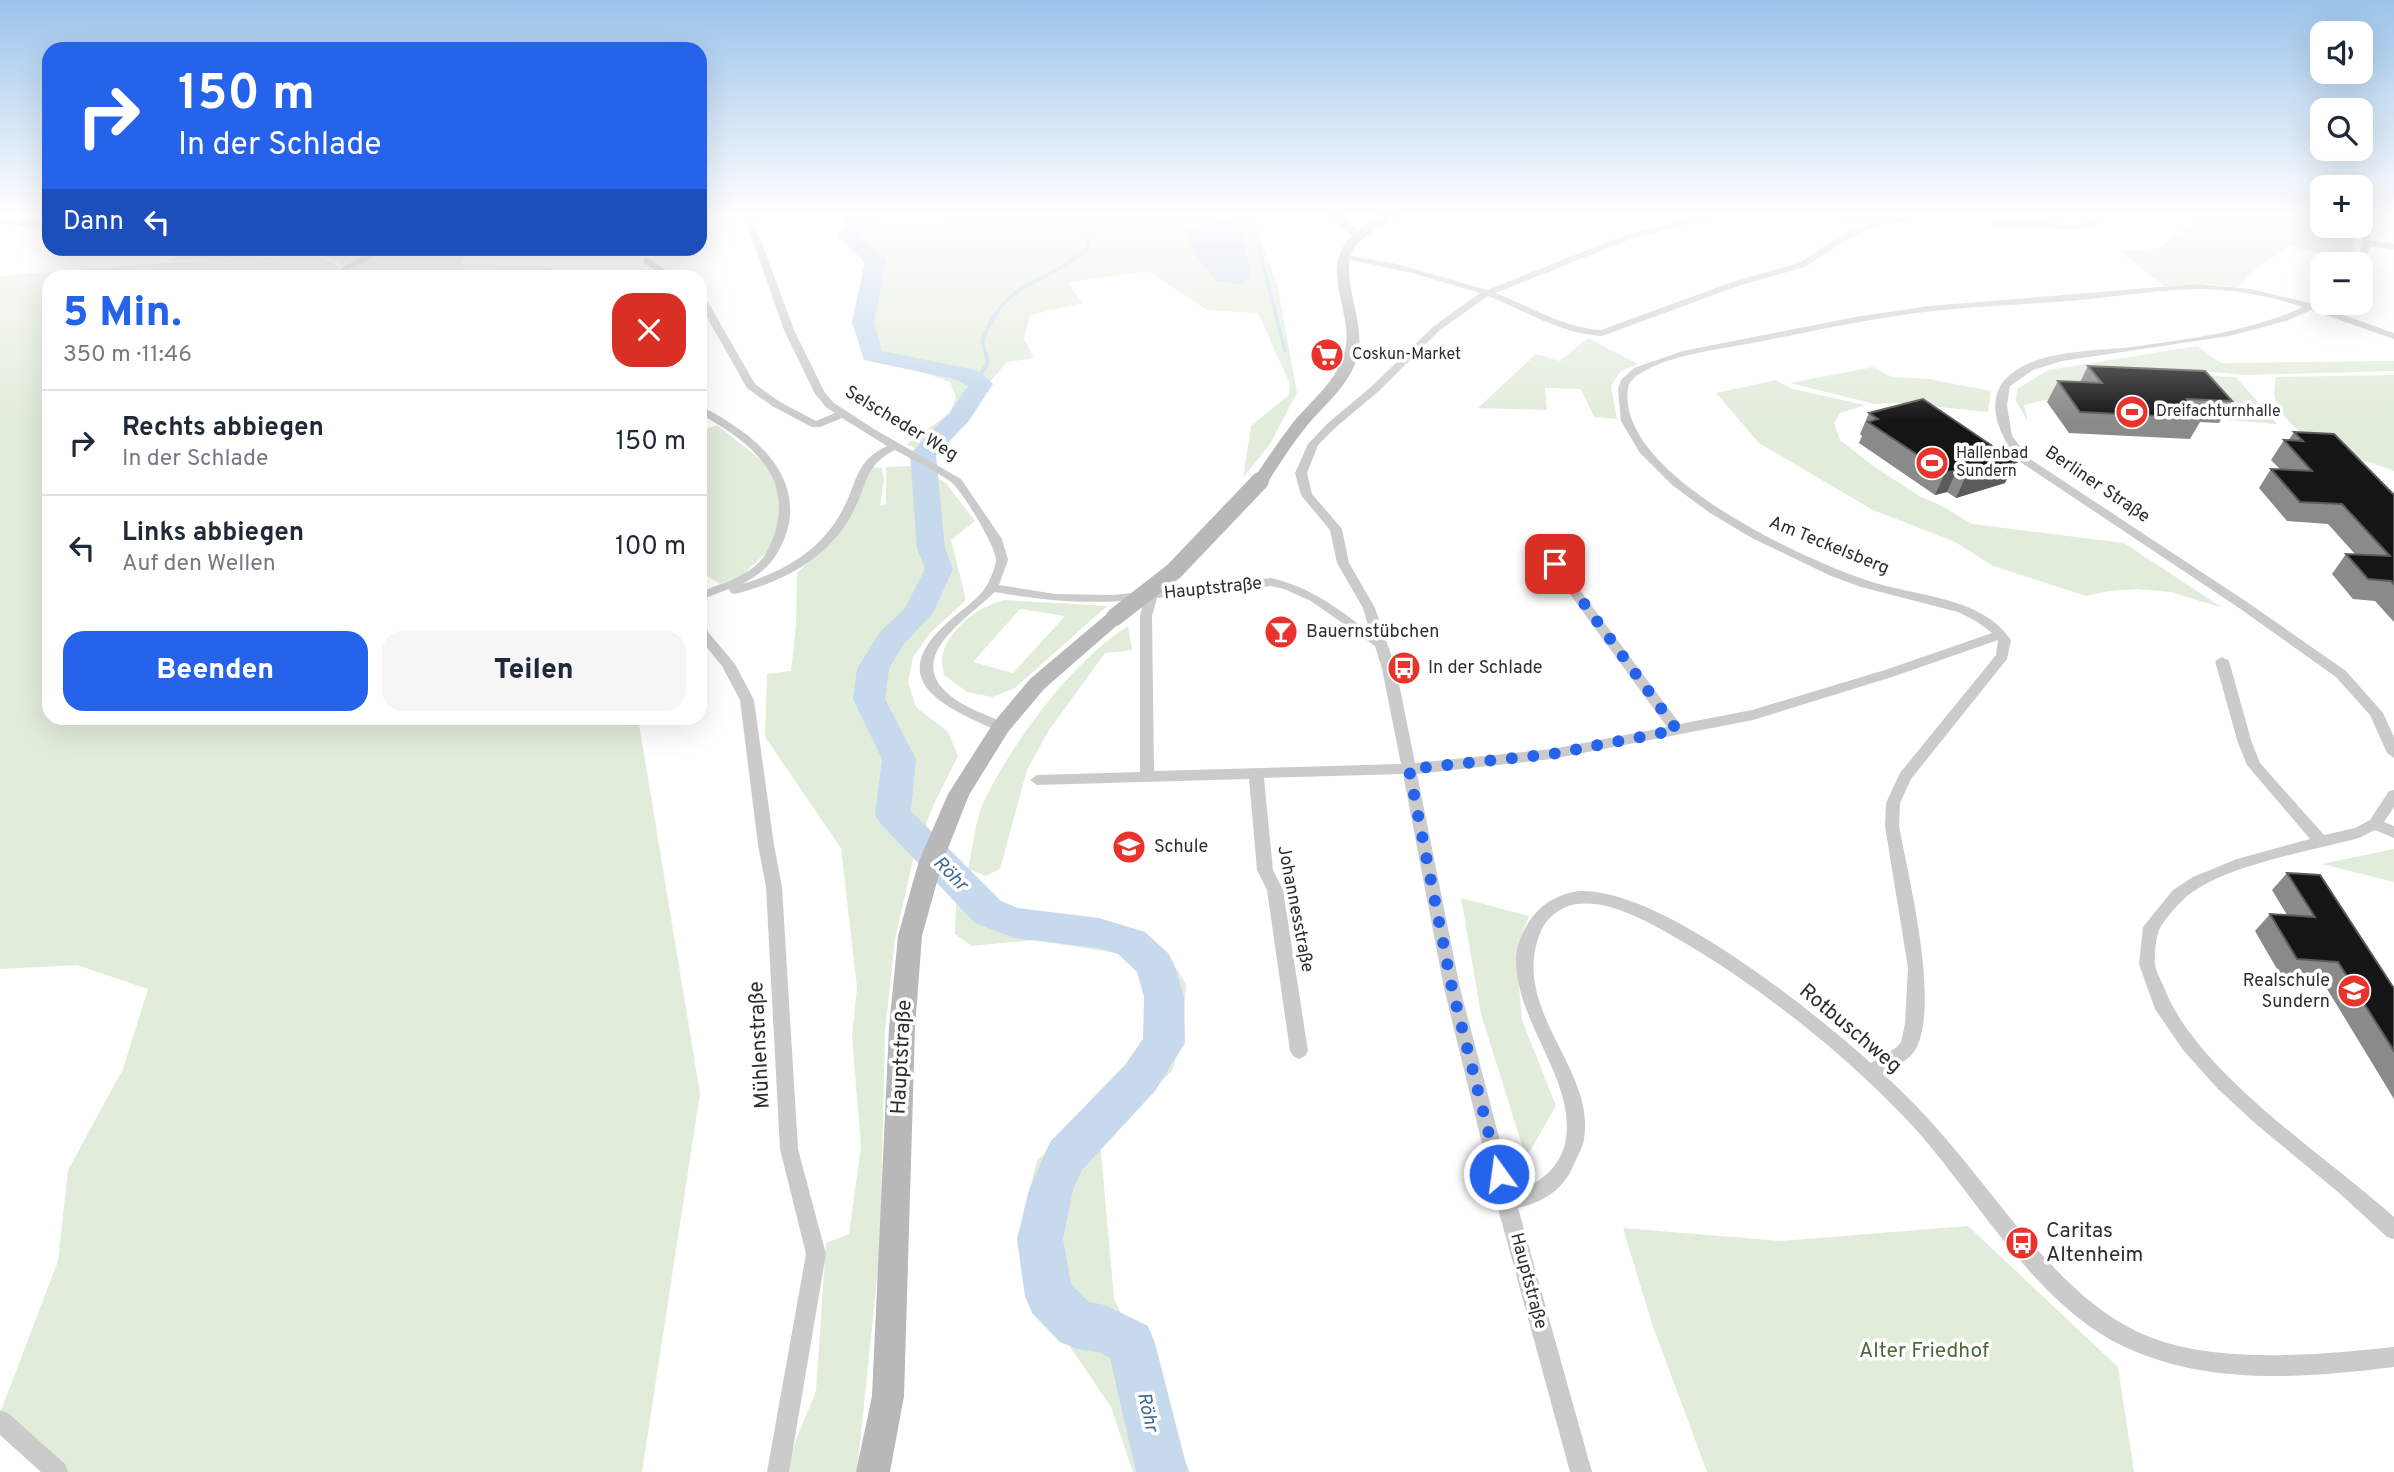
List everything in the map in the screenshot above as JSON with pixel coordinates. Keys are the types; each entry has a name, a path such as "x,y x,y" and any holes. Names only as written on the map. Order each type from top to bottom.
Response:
{"main road":[{"name":"Hauptstraße","path":"873,1472 888,1396 905,989 910,936 931,861 959,794 1001,727 1037,684 1174,571 1260,481 1299,426 1342,376 1351,357 1354,341 1343,282"}],"street":[{"name":"Selscheder Weg","path":"773,282 789,330 820,394 830,405 957,481 996,539 1002,560 992,588"},
{"path":"1446,282 1486,293 1580,331 1602,333 1743,282"},
{"path":"1379,643 1369,608 1343,563 1336,529 1303,486 1301,473 1304,461 1313,444 1331,426 1376,388 1437,328 1486,293 1515,282"},
{"name":"Am Teckelsberg","path":"2002,634 1971,613 1864,584 1826,570 1764,542 1729,520 1684,488 1641,448 1632,434 1624,408 1623,391 1627,380 1636,371 1652,364 1728,345 1929,309 2198,287 2253,292 2310,306"},
{"name":"Berliner Straße","path":"2310,308 2277,320 2220,334 2045,362 2006,384 2003,392 2002,425 2014,447 2026,460 2264,618 2341,674 2375,713 2394,753"},
{"path":"707,309 751,386 776,404 816,425 844,413"},
{"path":"2335,315 2394,336"},
{"path":"707,414 741,436 772,464 787,500 787,514 775,549 762,567 746,578 707,595"},
{"path":"707,596 772,580 803,563 830,538 848,511 866,465 875,455 900,449"},
{"path":"1543,548 1677,730"},
{"name":"Hauptstraße","path":"992,588 1082,599 1152,595 1271,582 1285,584 1313,595 1359,632 1379,643 1395,693 1452,988 1506,1201 1581,1472"},
{"path":"992,588 939,637 925,666 927,677 936,692 953,705 1001,727"},
{"path":"1147,775 1146,616 1152,595"},
{"path":"1037,780 1409,769 1552,754 1753,715 1810,699 2002,634 2005,646 2002,656 1905,777 1896,793 1892,826 1916,968 1914,1024 1909,1045 1903,1052 1869,1073"},
{"name":"Mühlenstraße","path":"707,639 729,664 747,700 774,887 789,1149 816,1254 778,1472"},
{"path":"2222,661 2241,730 2254,765 2321,842"},
{"name":"Johannesstraße","path":"1256,774 1265,870 1275,890 1299,1051"},
{"path":"2394,795 2375,824 2359,832 2248,862 2179,894 2150,927 2145,946 2148,969 2162,1003 2183,1037 2232,1093 2394,1230"},
{"path":"2375,824 2394,832"},
{"name":"Rotbuschweg","path":"1506,1201 1531,1197 1550,1186 1565,1167 1576,1144 1577,1121 1573,1107 1526,988 1523,970 1533,928 1545,912 1561,902 1584,897 1606,900 1640,911 1679,931 1758,984 1834,1042 1916,1116 2022,1243 2069,1294 2098,1320 2133,1340 2190,1358 2226,1362 2329,1363 2394,1357"},
{"path":"0,1420 57,1472"}],"green space":[{"path":"0,282 42,282 42,725 639,725 700,1093 642,1472 67,1472 0,1413 58,1261 68,1170 123,1069 148,989 77,965 0,969"},
{"path":"865,282 1070,282 1068,282 1082,303 1030,315 1024,339 1034,358 1007,362 928,455 907,444 950,413 956,397 950,382 878,356 850,322 859,319"},
{"path":"1164,282 1276,282 1297,393 1270,444 1243,478 1251,426 1289,395 1290,384 1258,313 1207,310"},
{"path":"2158,282 2243,282 2238,287 2209,284 2164,286"},
{"path":"1588,338 1638,364 1621,371 1611,386 1617,419 1594,417 1581,389 1545,388 1547,410 1478,408 1536,354 1560,361"},
{"path":"2197,346 2221,363 2394,361 2394,371 2245,375 2180,369 2087,402 2044,400 2024,405 2028,422 2016,401 2017,389 2048,370"},
{"path":"1873,367 1892,377 1929,379 1991,391 1988,412 1901,403 1875,404 1790,383"},
{"path":"2187,375 2236,377 2277,424 2226,420"},
{"path":"2394,375 2394,471 2310,438 2283,415 2274,397 2276,377"},
{"path":"1776,380 1792,389 1865,405 1840,413 1834,423 1840,440 1873,466 1921,497 1972,524 2124,543 2223,608 2171,592 2137,589 2086,596 1993,566 1955,542 1873,510 1759,443 1716,393"},
{"path":"717,425 765,463 776,486 783,515 768,551 744,574 720,584 707,576 707,429"},
{"path":"914,466 945,482 975,521 951,540 966,600 930,633 913,657 908,683 916,707 948,732 958,756 933,806 914,855 895,939 885,1032 880,1250 857,1472 783,1472 816,1391 826,1243 849,1234 861,1147 852,1036 857,988 841,848 765,737 767,674 791,671 796,626 797,573 835,537 868,467 882,468 884,480 880,506 886,504 886,467"},
{"path":"1005,600 1107,606 1015,688 992,697 967,692 944,675 942,658 947,643 960,626 976,612","holes":["1020,609 1065,616 1013,673 973,662"]},
{"path":"1128,626 1132,650 1105,653 1049,730 1027,770 1000,869 986,876 968,869 976,825 984,801 1027,729 1086,660"},
{"path":"2394,849 2394,882 2322,864"},
{"path":"963,896 987,917 1012,928 1128,931 1165,951 1186,984 1183,1036 1172,1071 1100,1141 1114,1298 1190,1472 1133,1472 1111,1407 1030,1288 1024,1211 1037,1161 1138,1058 1155,1020 1151,982 1123,954 1033,940 972,946 955,934 956,905"},
{"path":"1461,898 1529,916 1516,952 1522,1020 1556,1106 1526,1158 1481,1014"},
{"name":"Alter Friedhof","path":"1968,1226 2118,1367 2134,1472 1707,1472 1652,1324 1623,1228 1781,1241"}],"water":[{"path":"1221,282 1245,282 1242,285"}],"building":[{"path":"2088,366 2205,371 2232,401 2187,399 2202,418 2080,412 2058,381 2102,383"},
{"path":"1923,399 2016,462 1966,476 1957,470 1945,473 1868,422 1878,419 1869,413"},
{"path":"2294,432 2334,434 2394,495 2394,584 2391,581 2368,579 2346,554 2390,556 2342,504 2300,502 2271,469 2312,471 2284,440 2303,441"},
{"path":"2287,873 2320,875 2394,987 2394,1051 2338,962 2297,959 2270,914 2315,917"}],"waterway":[{"name":"Röhr","path":"871,282 863,322 872,355 962,374 981,384 959,417 923,454 931,548 939,569 918,613 891,639 873,669 869,699 899,759 893,815 988,912 1014,923 1099,933 1131,943 1154,964 1164,997 1164,1043 1140,1078 1066,1156 1051,1190 1040,1239 1049,1296 1077,1325 1105,1329 1131,1343 1162,1472"},
{"path":"978,379 988,362 982,341 992,319 1015,293 1034,282"},
{"path":"1267,282 1285,351"}],"place":[{"name":"Coskun-Market","path":"1327,355"},
{"name":"Dreifachturnhalle","path":"2132,412"},
{"name":"Hallenbad Sundern","path":"1932,463"},
{"name":"Bauernstübchen","path":"1281,632"},
{"name":"In der Schlade","path":"1404,668"},
{"name":"Schule","path":"1129,847"},
{"name":"Realschule Sundern","path":"2354,991"},
{"name":"Caritas Altenheim","path":"2022,1243"}],"route":[{"path":"1499,1174 1452,988 1409,769 1552,754 1677,730 1555,564"}]}
